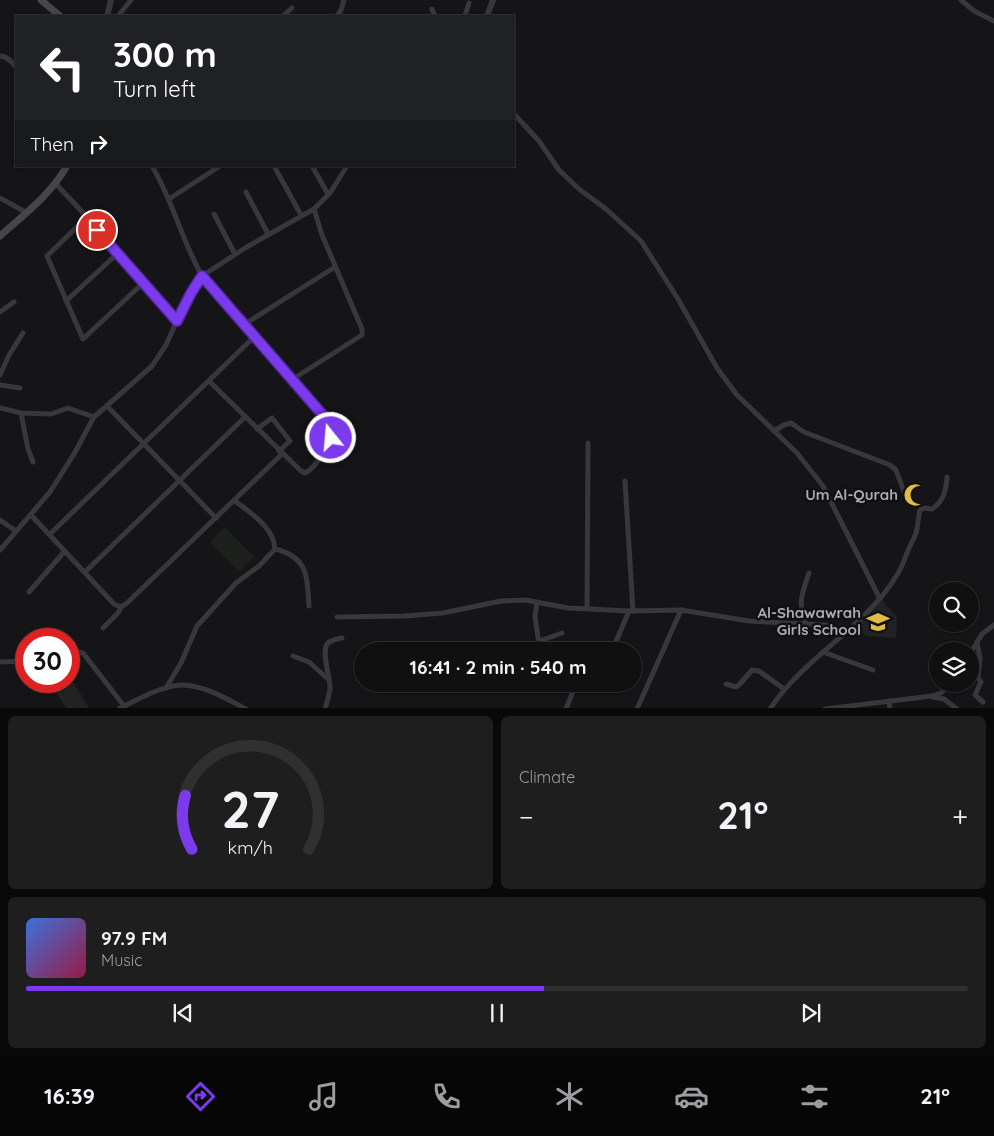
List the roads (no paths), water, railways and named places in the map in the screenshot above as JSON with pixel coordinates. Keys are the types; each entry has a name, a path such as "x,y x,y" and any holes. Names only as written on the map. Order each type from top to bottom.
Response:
{"main road":[{"path":"42,0 59,15"},
{"path":"0,236 39,203 56,184 66,167"}],"street":[{"path":"106,15 111,0"},
{"path":"119,15 131,0"},
{"path":"337,15 341,10 344,0"},
{"path":"488,15 493,0"},
{"path":"961,0 974,11 994,21"},
{"path":"464,15 469,3"},
{"path":"284,15 292,8"},
{"path":"432,9 435,15"},
{"path":"0,56 4,56 15,66"},
{"path":"515,115 538,141 558,170 579,190 606,209 641,241 678,299 717,368 738,396 797,453 823,486 880,599"},
{"path":"153,167 162,183 193,260 202,276 293,379 333,429 323,452 309,471 305,473 300,470 209,381"},
{"path":"168,199 218,167"},
{"path":"275,167 302,216"},
{"path":"313,167 328,194"},
{"path":"0,550 50,492 94,416 152,366 166,345 191,293 202,276 235,254 314,208 328,194 346,167"},
{"path":"56,184 177,321"},
{"path":"246,192 268,234"},
{"path":"0,198 27,213"},
{"path":"293,379 362,335 362,329 322,235 314,208"},
{"path":"214,214 235,254"},
{"path":"87,218 47,256 82,338 143,283"},
{"path":"66,301 117,254"},
{"path":"245,324 335,267"},
{"path":"0,312 14,302"},
{"path":"0,376 9,355 23,333"},
{"path":"50,534 255,336"},
{"path":"0,385 20,388"},
{"path":"107,406 216,518"},
{"path":"0,408 21,413 51,414 68,408 94,416"},
{"path":"21,413 28,448 33,462"},
{"path":"86,572 245,417"},
{"path":"103,628 118,613 121,607 234,500 290,441 272,418 257,429"},
{"path":"774,431 792,423 804,432 890,466 896,470 906,496"},
{"path":"587,608 588,443"},
{"path":"770,708 784,689 880,599 899,573 916,533 916,522 920,510 932,509 941,501 945,492 947,477"},
{"path":"616,642 631,611 626,481"},
{"path":"234,500 264,525 273,540 275,549"},
{"path":"31,515 114,604 121,607"},
{"path":"0,520 16,532"},
{"path":"275,549 293,556 307,576 309,606"},
{"path":"166,688 181,663 197,626 236,583 259,566 275,549"},
{"path":"29,592 65,551"},
{"path":"806,624 800,610 803,591 810,574"},
{"path":"337,617 405,616 443,613 507,601 525,600 568,608 631,611 681,610 749,621 832,627 844,633"},
{"path":"537,602 535,617 540,641 562,633"},
{"path":"637,708 681,610"},
{"path":"977,642 982,634 994,625"},
{"path":"325,708 330,687 326,655 327,644 342,638"},
{"path":"80,652 83,653 122,707 166,688 183,685 205,690 246,708"},
{"path":"823,652 873,670"},
{"path":"979,653 979,668"},
{"path":"293,656 309,662 328,679"},
{"path":"0,662 15,661"},
{"path":"726,684 736,687 752,670 759,671 768,676 784,689"},
{"path":"566,708 573,692"},
{"path":"825,708 932,696 942,692"},
{"path":"977,692 976,695 983,702"},
{"path":"932,696 944,699 957,708"},
{"path":"889,701 890,708"}],"place":[{"name":"Um Al-Qurah","path":"915,495"},
{"name":"Al-Shawawrah Girls School","path":"878,622"}]}
